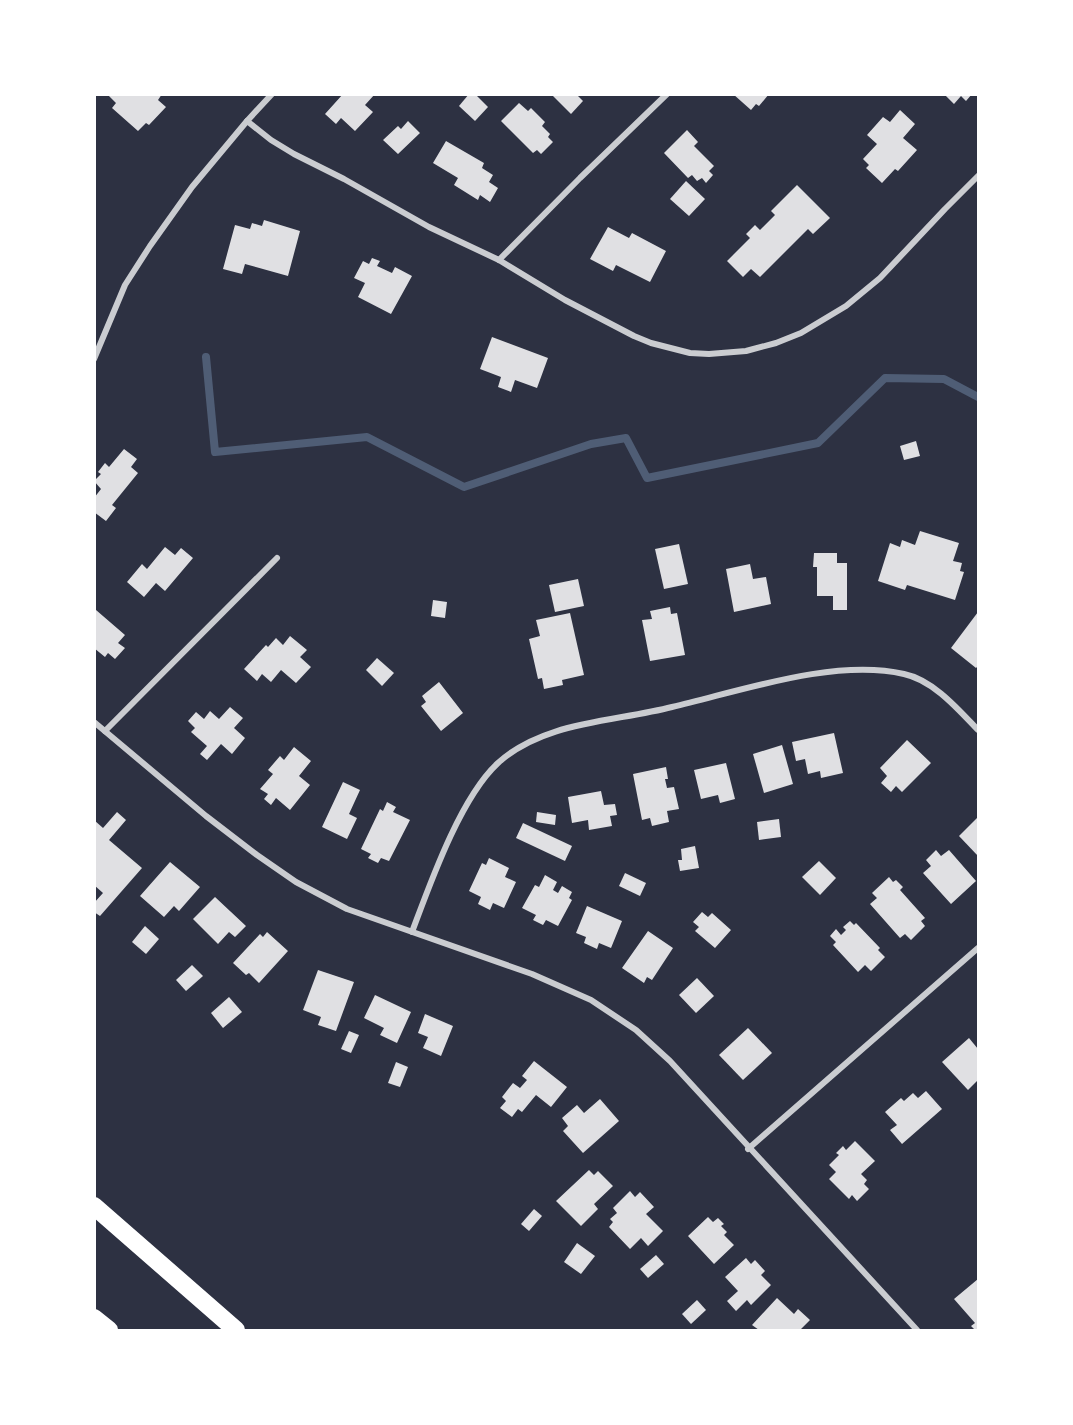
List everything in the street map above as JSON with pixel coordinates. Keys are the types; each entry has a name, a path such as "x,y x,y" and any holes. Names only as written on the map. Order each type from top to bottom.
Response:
{"highway":[{"path":"94,1206 236,1330"},
{"path":"94,1318 109,1330"}],"street":[{"path":"94,359 125,285 150,246 192,187 272,94"},
{"path":"499,260 667,94"},
{"path":"247,121 294,154 429,227 499,260 565,300 651,344 690,353 746,351 777,343 801,333 846,306 880,278 978,176"},
{"path":"105,731 277,558"},
{"path":"412,932 431,882 474,792 488,773 506,756 542,737 595,722 669,708 753,687 852,669 879,670 918,678 955,706 978,730"},
{"path":"94,722 206,816 296,882 347,909 532,974 591,999 636,1030 670,1061 748,1149 853,1258 918,1330"},
{"path":"748,1149 978,948"}],"building":[{"path":"107,94 162,94 158,100 166,107 149,125 146,123 138,131 112,108 116,103"},
{"path":"343,94 375,94 365,105 373,112 355,131 341,118 336,124 325,114"},
{"path":"469,94 475,94 488,107 475,121 459,106"},
{"path":"551,94 576,94 583,101 571,114"},
{"path":"733,94 769,94 759,106 756,104 751,110"},
{"path":"944,94 972,94 966,101 961,96 954,104"},
{"path":"519,103 528,111 531,108 545,122 542,126 550,134 548,137 553,142 541,154 537,150 533,153 501,121"},
{"path":"900,110 915,124 903,138 917,150 898,171 895,169 882,183 866,168 869,165 863,159 877,144 867,135 883,117 890,122"},
{"path":"408,121 420,133 398,154 383,140 398,126 401,129"},
{"path":"687,130 698,142 694,146 714,166 709,171 713,175 706,183 702,178 697,181 692,175 688,178 664,153"},
{"path":"446,141 484,163 482,168 493,175 489,182 498,188 490,202 480,195 478,200 454,185 458,178 433,163"},
{"path":"686,181 705,199 689,216 670,199"},
{"path":"797,185 830,218 813,234 808,229 760,277 751,269 743,277 727,261 750,238 746,234 755,225 760,230 775,215 771,211"},
{"path":"264,220 300,231 288,276 245,264 242,274 223,269 235,225 250,229 252,223 262,226"},
{"path":"608,227 629,238 632,233 666,251 650,282 616,265 613,271 590,259"},
{"path":"372,258 380,261 377,266 392,273 395,267 412,276 391,314 358,297 365,283 354,278 363,261 369,264"},
{"path":"492,337 548,358 537,388 515,380 511,392 498,387 501,377 480,369"},
{"path":"916,441 920,456 904,460 900,446"},
{"path":"124,449 137,459 131,467 138,473 112,505 116,508 106,521 94,512 94,498 101,489 94,481 101,474 98,472 105,463 109,467"},
{"path":"920,531 959,543 953,561 962,563 960,571 964,572 955,600 907,585 905,590 878,581 890,543 900,547 902,540 915,545"},
{"path":"679,544 688,584 664,589 655,549"},
{"path":"165,547 175,555 181,548 193,558 165,591 156,583 144,597 127,582 142,564 147,569"},
{"path":"814,553 837,553 837,563 847,563 847,610 833,610 833,596 817,596 817,567 813,567"},
{"path":"750,564 753,579 766,577 771,604 734,612 726,569"},
{"path":"578,579 584,606 555,612 549,585"},
{"path":"433,600 447,602 445,618 431,616"},
{"path":"670,607 671,614 677,613 685,655 650,661 642,620 652,619 650,611"},
{"path":"96,610 125,635 118,643 125,648 115,659 108,653 105,657 94,648"},
{"path":"978,612 978,666 976,668 951,648"},
{"path":"570,613 584,675 562,680 563,685 544,689 542,678 538,679 529,639 540,636 536,620"},
{"path":"290,636 307,650 300,657 311,667 296,683 281,670 271,682 262,674 257,681 244,669 266,645 268,647 276,638 283,645"},
{"path":"377,658 394,673 382,686 366,670"},
{"path":"439,682 463,713 441,731 421,706 426,702 422,696"},
{"path":"230,707 243,718 234,728 245,738 232,754 221,744 207,760 200,754 207,746 191,732 195,728 188,721 196,712 204,719 210,711 219,719"},
{"path":"834,733 843,773 821,778 820,771 808,774 805,759 796,761 792,742"},
{"path":"907,740 931,763 902,792 896,786 891,792 881,783 887,776 880,768"},
{"path":"782,745 793,784 764,793 753,754"},
{"path":"294,747 311,761 299,776 310,785 290,810 276,798 271,805 264,799 268,794 260,789 273,774 268,770 280,756 284,760"},
{"path":"726,763 735,799 720,803 718,795 701,799 694,770"},
{"path":"666,767 667,788 674,787 679,809 667,811 669,822 652,826 650,818 642,820 633,774"},
{"path":"343,782 360,790 349,814 357,818 347,839 322,827"},
{"path":"601,791 604,805 615,804 617,815 610,816 612,826 589,830 588,820 572,823 568,797"},
{"path":"387,802 396,807 393,812 410,820 389,861 381,858 378,863 368,858 371,854 361,849 380,809 383,811"},
{"path":"117,812 126,820 109,840 142,868 100,916 94,912 94,903 103,893 94,885 94,820 103,828"},
{"path":"537,812 556,815 555,825 536,822"},
{"path":"978,817 978,856 959,836"},
{"path":"779,819 781,837 759,840 757,822"},
{"path":"523,823 572,846 565,861 516,838"},
{"path":"695,846 699,868 680,871 678,860 682,860 681,849"},
{"path":"936,850 941,856 949,850 976,881 951,904 923,873 931,866 926,860"},
{"path":"489,858 509,868 505,877 516,882 504,908 493,903 490,910 478,904 481,897 469,891 482,863 486,865"},
{"path":"819,861 836,878 820,895 802,877"},
{"path":"170,862 200,887 179,911 174,906 164,917 140,896"},
{"path":"625,873 646,883 640,896 619,886"},
{"path":"545,875 557,882 553,890 558,893 562,886 572,892 569,898 572,900 558,926 546,920 543,925 533,920 536,915 522,908 535,885 539,887"},
{"path":"889,877 903,887 900,890 925,918 921,921 925,926 911,940 905,934 900,938 870,904 877,898 872,893"},
{"path":"215,897 246,926 235,937 229,932 218,944 193,919"},
{"path":"587,906 622,921 611,948 599,943 597,949 584,943 586,937 576,933"},
{"path":"702,912 708,917 712,913 731,930 715,948 695,931 699,927 693,922"},
{"path":"850,921 854,925 856,923 880,948 878,950 885,957 871,971 865,965 858,972 833,945 836,942 830,936 836,929 841,935 846,930 843,927"},
{"path":"145,926 159,939 146,954 132,942"},
{"path":"648,931 673,948 652,980 647,977 644,983 622,968"},
{"path":"267,932 288,951 259,983 249,973 246,975 233,963 260,934 263,937"},
{"path":"192,965 203,976 186,991 176,980"},
{"path":"318,970 354,982 336,1031 318,1025 321,1017 303,1010"},
{"path":"697,978 714,996 696,1013 679,995"},
{"path":"375,995 411,1012 397,1043 380,1035 384,1028 364,1018"},
{"path":"229,997 242,1012 223,1028 211,1013"},
{"path":"425,1014 453,1026 441,1056 423,1048 428,1037 418,1033"},
{"path":"748,1028 772,1053 743,1080 719,1055"},
{"path":"349,1031 359,1035 351,1053 341,1049"},
{"path":"969,1038 978,1049 978,1080 968,1090 942,1062"},
{"path":"534,1061 567,1087 551,1107 536,1095 522,1112 518,1109 512,1117 500,1108 506,1101 502,1097 513,1083 520,1088 527,1080 522,1076"},
{"path":"396,1062 408,1067 400,1087 388,1083"},
{"path":"926,1091 942,1109 902,1144 890,1130 897,1125 885,1112 901,1098 904,1101 913,1093 918,1098"},
{"path":"600,1099 619,1121 583,1153 563,1131 568,1126 562,1118 577,1105 584,1113"},
{"path":"855,1141 875,1161 861,1174 867,1180 864,1184 869,1189 857,1201 852,1195 849,1199 829,1179 836,1172 829,1165 839,1155 836,1153 843,1146 846,1150"},
{"path":"589,1170 594,1175 598,1171 613,1186 594,1204 598,1209 581,1226 556,1201"},
{"path":"630,1191 635,1197 640,1192 654,1207 646,1214 663,1231 648,1246 641,1238 630,1249 609,1227 613,1222 610,1219 617,1213 613,1208"},
{"path":"534,1209 542,1216 529,1231 521,1224"},
{"path":"708,1217 713,1222 718,1218 724,1224 721,1226 727,1232 724,1235 734,1245 714,1264 688,1236"},
{"path":"577,1243 595,1256 581,1274 564,1262"},
{"path":"656,1255 664,1264 648,1278 640,1269"},
{"path":"746,1258 751,1264 755,1260 765,1271 761,1275 771,1285 751,1305 747,1300 736,1311 727,1301 738,1291 725,1277"},
{"path":"978,1279 978,1330 975,1330 971,1326 975,1323 954,1299"},
{"path":"777,1298 794,1314 798,1309 810,1320 800,1330 759,1330 752,1325"},
{"path":"697,1300 706,1310 691,1324 682,1314"}],"waterway":[{"path":"206,357 215,452 367,437 464,487 591,444 626,438 647,478 818,443 885,378 944,379 978,397"}]}
